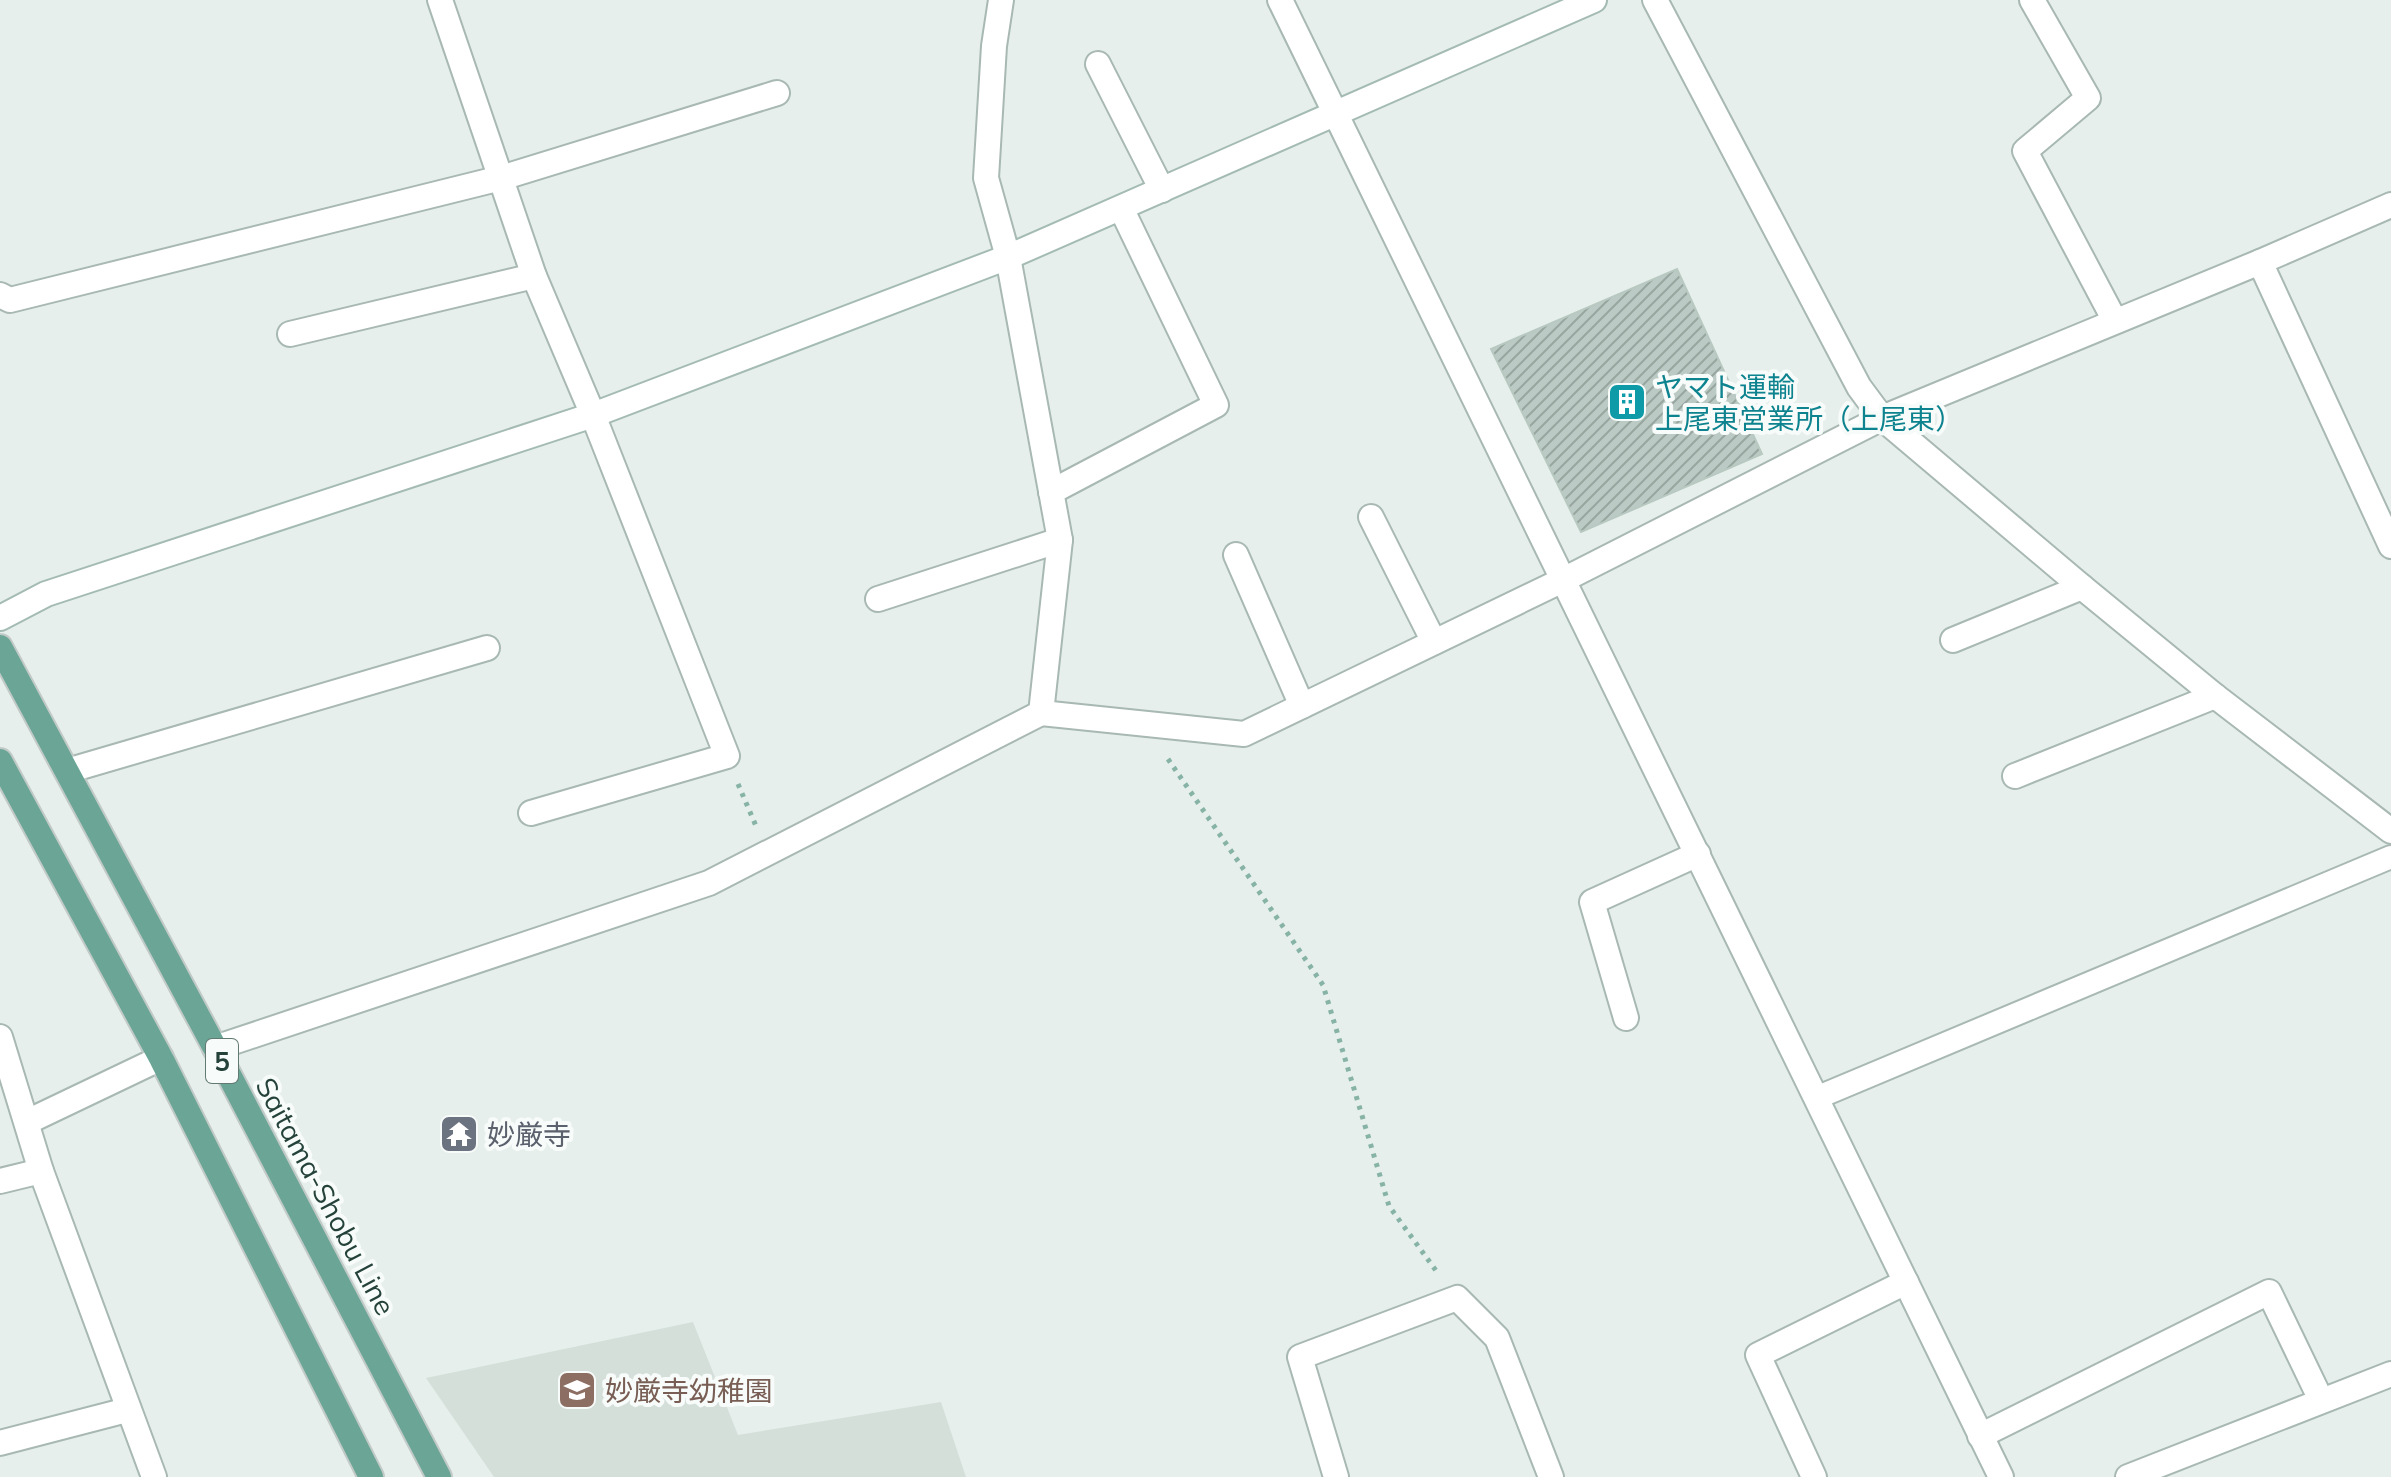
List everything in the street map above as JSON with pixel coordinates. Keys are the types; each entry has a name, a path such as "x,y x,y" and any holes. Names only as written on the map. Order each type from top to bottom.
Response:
{"main road":[{"name":"Saitama-Shobu Line","path":"0,647 215,1048 439,1477"},
{"name":"5","path":"0,761 161,1058 371,1477"}],"street":[{"path":"440,0 534,276 593,415 727,756 531,813"},
{"path":"1001,0 994,46 986,178 1008,257 1060,540 1041,713"},
{"path":"1280,0 2001,1477"},
{"path":"0,618 46,594 593,415 1008,257 1594,0"},
{"path":"1655,0 1859,387 1882,418 2215,696 2391,831"},
{"path":"2032,0 2088,98 2025,151 2115,321"},
{"path":"1098,64 1162,190"},
{"path":"0,295 10,300 501,178 777,93"},
{"path":"215,1048 709,883 1041,713 1244,734 1565,579 1882,418 2391,205"},
{"path":"1051,492 1216,405 1121,208"},
{"path":"2260,262 2391,546"},
{"path":"290,334 534,276"},
{"path":"1371,517 1434,642"},
{"path":"878,599 1060,540"},
{"path":"1236,555 1302,706"},
{"path":"1953,640 2082,587"},
{"path":"67,771 487,648"},
{"path":"2015,776 2215,696"},
{"path":"1626,1018 1592,902 1698,854"},
{"path":"0,1037 41,1171 154,1477"},
{"path":"27,1122 161,1058"},
{"path":"0,1181 41,1171"},
{"path":"1814,1477 1758,1355 1906,1282"},
{"path":"1980,1436 2269,1292 2321,1400"},
{"path":"1336,1477 1300,1357 1457,1298 1497,1338 1551,1477"},
{"path":"2128,1477 2391,1374"},
{"path":"0,1443 127,1410"}],"lane":[{"path":"1816,1098 2391,857"}],"path":[{"path":"1143,723 1323,985 1389,1206 1457,1298"},
{"path":"727,756 767,853"}],"shaded area":[{"name":"妙厳寺幼稚園","path":"693,1322 738,1435 941,1402 966,1477 494,1477 426,1378"}],"building":[{"name":"ヤマト運輸 上尾東営業所（上尾東）","path":"1677,269 1762,454 1581,532 1491,349"}],"place":[{"name":"ヤマト運輸 上尾東営業所（上尾東）","path":"1627,402"},
{"name":"妙厳寺","path":"459,1134"},
{"name":"妙厳寺幼稚園","path":"577,1390"}]}
